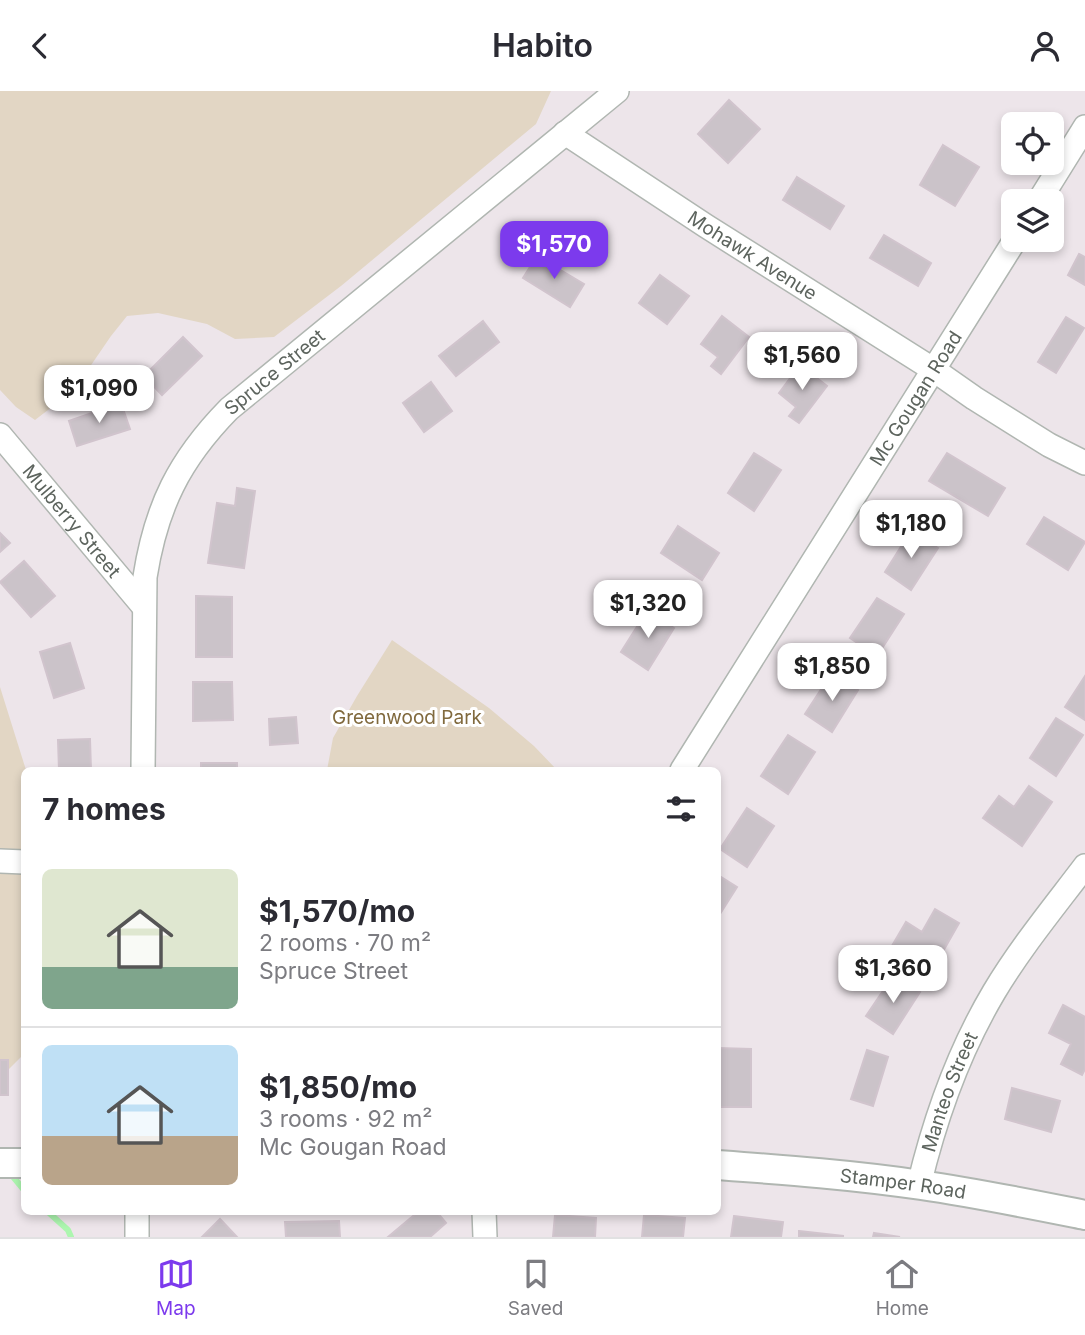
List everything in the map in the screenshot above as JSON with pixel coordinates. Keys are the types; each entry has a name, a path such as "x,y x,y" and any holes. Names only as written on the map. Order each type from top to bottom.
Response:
{"street":[{"name":"Spruce Street","path":"143,767 145,577 158,520 175,479 190,454 208,430 229,409 617,91"},
{"path":"1046,189 1085,127"},
{"name":"Mohawk Avenue","path":"565,133 974,398 1049,445 1085,463"},
{"name":"Mc Gougan Road","path":"684,767 1008,252"},
{"name":"Mulberry Street","path":"0,435 144,607"},
{"path":"0,861 21,862"},
{"name":"Manteo Street","path":"919,1185 944,1100 966,1045 993,993 1085,866"},
{"path":"0,1163 21,1163"},
{"name":"Stamper Road","path":"721,1164 919,1185 1085,1215"},
{"path":"137,1215 137,1237"},
{"path":"484,1215 485,1237"}],"green space":[{"path":"0,91 551,91 536,124 341,286 274,337 235,339 207,324 158,313 127,316 74,390 35,420 16,407 0,390"},
{"name":"Greenwood Park","path":"392,640 489,708 554,767 328,767 333,738"},
{"path":"0,687 25,767 21,767 21,1057 0,1078"}],"building":[{"path":"729,100 760,129 728,163 698,134"},
{"path":"943,145 979,167 955,206 920,185"},
{"path":"797,177 844,206 830,229 783,200"},
{"path":"884,235 931,263 918,286 870,258"},
{"path":"1079,254 1085,257 1085,285 1068,275"},
{"path":"537,256 584,284 570,307 523,278"},
{"path":"660,275 689,296 667,324 639,303"},
{"path":"722,316 749,337 721,374 711,366 718,357 701,344"},
{"path":"1066,317 1084,328 1056,373 1038,362"},
{"path":"483,321 499,342 456,376 439,356"},
{"path":"183,337 202,356 162,395 144,376"},
{"path":"800,365 827,386 799,423 789,416 796,407 779,393"},
{"path":"431,382 452,411 424,432 403,403"},
{"path":"121,403 130,429 77,446 69,421"},
{"path":"754,453 781,470 754,511 728,493"},
{"path":"947,453 1005,488 988,516 929,481"},
{"path":"237,488 255,491 244,568 208,563 217,503 235,506"},
{"path":"1044,517 1085,542 1068,570 1027,544"},
{"path":"678,526 719,553 702,580 661,553"},
{"path":"911,531 938,548 911,590 885,572"},
{"path":"0,533 10,543 0,552"},
{"path":"24,561 55,596 31,617 0,582"},
{"path":"196,596 232,597 232,657 196,657"},
{"path":"877,598 904,614 877,656 850,638"},
{"path":"647,611 674,628 648,670 621,652"},
{"path":"70,643 84,688 54,698 40,652"},
{"path":"831,674 858,690 832,732 805,714"},
{"path":"1085,676 1085,720 1065,707"},
{"path":"193,682 232,682 233,720 193,721"},
{"path":"296,717 298,743 270,745 269,719"},
{"path":"1056,718 1083,735 1056,776 1030,758"},
{"path":"788,735 815,752 788,794 761,776"},
{"path":"90,739 91,767 59,767 58,740"},
{"path":"201,763 237,763 237,767 201,767"},
{"path":"1029,786 1052,802 1022,846 983,818 999,796 1014,807"},
{"path":"747,808 774,826 747,867 721,847"},
{"path":"721,877 737,887 721,912"},
{"path":"935,909 959,923 933,969 892,946 906,922 922,932"},
{"path":"893,976 920,992 893,1034 866,1016"},
{"path":"1063,1005 1085,1017 1085,1069 1082,1075 1061,1064 1071,1044 1049,1033"},
{"path":"721,1048 751,1049 751,1107 721,1107"},
{"path":"867,1050 888,1057 873,1106 851,1099"},
{"path":"0,1060 8,1060 8,1095 0,1095"},
{"path":"1012,1088 1060,1101 1051,1132 1005,1119"},
{"path":"414,1215 439,1215 446,1223 430,1237 388,1237"},
{"path":"555,1215 596,1218 595,1237 553,1237"},
{"path":"644,1215 685,1218 683,1237 642,1237"},
{"path":"734,1216 783,1222 781,1237 731,1237"},
{"path":"220,1219 237,1237 202,1237"},
{"path":"339,1221 340,1237 286,1237 285,1222"},
{"path":"799,1231 843,1236 843,1237 799,1237"},
{"path":"874,1233 900,1237 873,1237"}],"waterway":[{"path":"10,1173 21,1186"},
{"path":"51,1215 68,1230 71,1237"}]}
